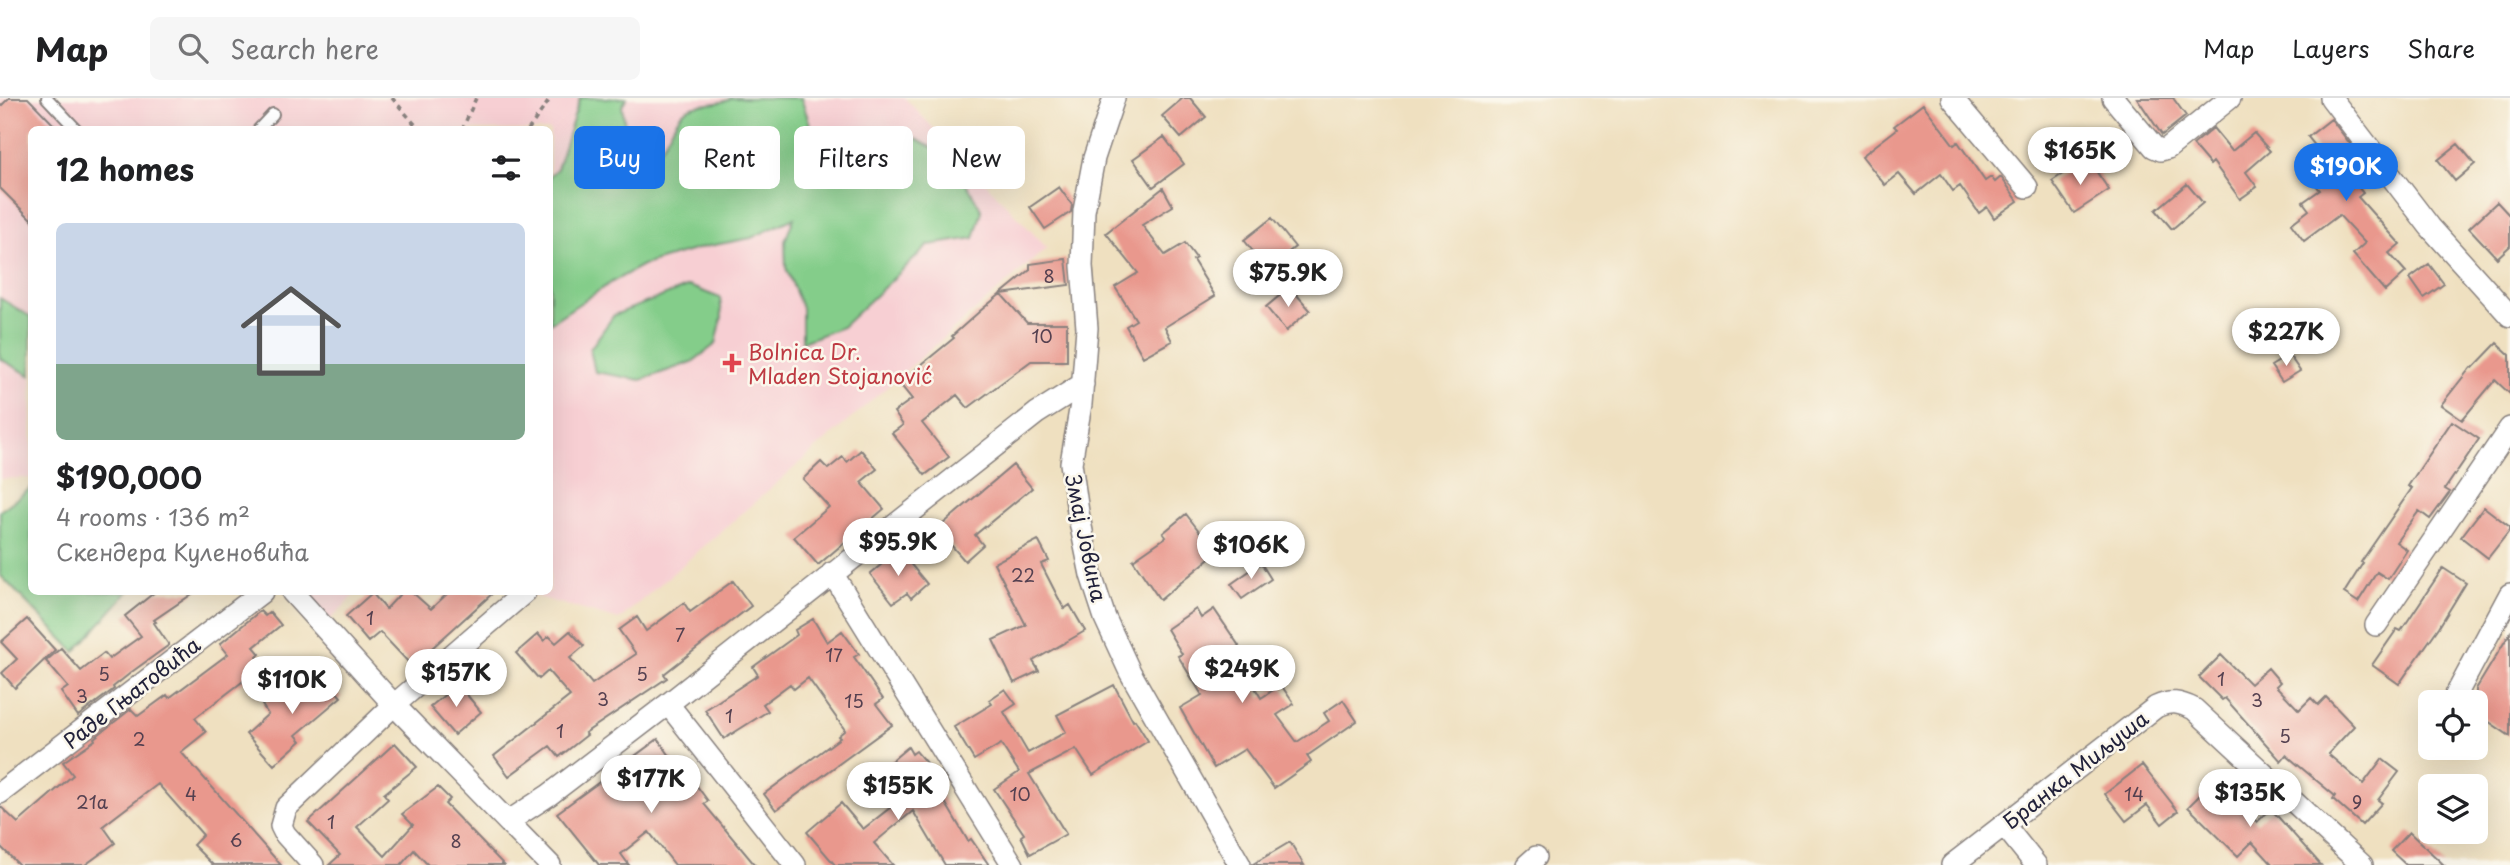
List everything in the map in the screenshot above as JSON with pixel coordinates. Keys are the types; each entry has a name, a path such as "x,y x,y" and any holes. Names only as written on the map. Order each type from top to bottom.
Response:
{"street":[{"name":"Змај Јовина","path":"1114,98 1094,158 1084,211 1082,266 1087,328 1083,384 1071,463 1091,575 1105,618 1130,672 1240,865"},
{"path":"1952,98 2027,187"},
{"path":"2113,98 2154,147 2161,150 2168,148 2230,98"},
{"path":"2331,98 2430,227 2510,316"},
{"path":"509,821 549,795 668,704 1037,413 1083,384"},
{"path":"2376,625 2510,428"},
{"path":"832,573 1013,865"},
{"path":"2459,690 2510,594"},
{"name":"Раде Гњатовића","path":"0,793 258,595"},
{"path":"295,595 394,705 550,865"},
{"path":"313,865 281,826 286,808 394,705 521,595"},
{"name":"Бранка Миљуша","path":"1952,865 2156,707 2167,702 2179,702 2194,709 2362,865"},
{"path":"668,704 795,865"},
{"path":"2004,825 2036,865"}],"lane":[{"path":"47,98 73,126"},
{"path":"262,126 273,114"}],"path":[{"path":"392,98 417,126"},
{"path":"464,126 476,98"},
{"path":"531,126 551,98"}],"shaded area":[{"name":"Bolnica Dr. Mladen Stojanović","path":"0,98 905,98 932,126 927,126 927,189 991,189 1047,248 619,620 531,595 553,595 553,126 28,126 28,478 0,479"},
{"path":"306,595 354,595 330,620"}],"green space":[{"path":"580,98 627,98 622,106 625,126 574,126 574,189 665,189 665,141 683,112 694,106 731,98 801,98 811,126 794,126 794,189 913,189 913,137 927,145 927,189 970,189 982,211 974,238 929,245 842,327 802,342 802,308 786,268 785,241 794,218 751,238 704,247 643,265 553,321 553,172 557,169"},
{"path":"689,286 720,298 722,317 716,344 692,362 641,380 595,372 590,349 614,315"},
{"path":"0,298 28,315 28,374 0,359"},
{"path":"28,490 28,595 125,595 75,652 0,575 0,511"}],"building":[{"path":"9,98 28,98 55,126 28,126 28,216 0,188 0,107"},
{"path":"1183,98 1190,98 1206,117 1181,138 1162,116"},
{"path":"2137,98 2173,98 2186,116 2162,135"},
{"path":"1923,104 1954,145 1958,142 1985,181 1991,177 1995,182 2001,177 2018,201 1994,218 1987,207 1979,213 1960,186 1953,191 1941,174 1916,194 1899,174 1885,185 1862,156 1897,129 1894,126"},
{"path":"2331,119 2373,174 2358,187 2363,193 2358,197 2400,244 2389,253 2406,272 2385,291 2353,254 2365,243 2339,215 2304,241 2291,224 2309,210 2303,202 2320,190 2298,163 2317,148 2308,137"},
{"path":"2213,128 2232,151 2254,133 2270,151 2246,172 2257,187 2240,199 2213,162 2210,165 2193,145"},
{"path":"1164,137 1184,164 1153,187 1133,159"},
{"path":"2458,144 2475,164 2455,181 2438,160"},
{"path":"2078,164 2085,174 2094,168 2109,190 2074,213 2052,181"},
{"path":"2187,184 2203,203 2172,229 2156,210"},
{"path":"1059,187 1072,205 1071,212 1045,229 1030,207"},
{"path":"1163,188 1173,206 1142,225 1165,255 1185,243 1196,258 1193,260 1215,296 1165,327 1172,341 1143,357 1126,326 1136,320 1115,287 1138,273 1106,233"},
{"path":"2497,202 2510,216 2510,246 2497,258 2469,228"},
{"path":"1272,218 1295,247 1267,269 1244,240"},
{"path":"1066,259 1069,285 1001,294 1027,323 1067,323 1067,361 1031,361 968,408 957,395 922,423 949,457 925,475 892,433 903,425 894,412 912,399 899,383 954,338 952,336 980,311 1030,270 1030,264"},
{"path":"2429,264 2444,284 2424,298 2410,278"},
{"path":"1290,287 1310,310 1286,331 1266,307"},
{"path":"2497,343 2510,355 2510,394 2495,380 2462,420 2441,405 2471,367"},
{"path":"2289,355 2300,371 2282,382 2271,366"},
{"path":"2452,421 2479,439 2445,489 2450,492 2430,519 2419,511 2396,542 2407,550 2388,579 2377,572 2358,602 2344,593 2363,563 2361,562 2412,488 2408,486"},
{"path":"861,450 877,469 861,482 884,509 818,565 794,537 829,507 803,479 821,462 828,469 843,457 847,462"},
{"path":"1013,465 1032,488 975,535 983,545 965,561 937,529"},
{"path":"2484,507 2510,527 2488,558 2461,537"},
{"path":"1186,514 1216,553 1160,600 1133,560 1166,537 1163,533"},
{"path":"1038,540 1049,561 1041,564 1064,609 1070,605 1085,631 1033,661 1039,671 1014,683 993,640 1026,625 994,563"},
{"path":"899,550 927,584 911,598 907,593 893,603 870,574"},
{"path":"1261,563 1271,579 1242,599 1231,584"},
{"path":"2443,568 2466,583 2399,684 2372,665 2397,629 2401,631"},
{"path":"733,581 751,606 664,674 667,678 585,733 587,735 559,757 550,746 509,776 494,756 570,696 548,671 539,679 516,653 538,634 544,641 549,636 556,643 570,631 584,646 570,658 592,684 636,654 619,630 637,617 646,631 684,603 690,612"},
{"path":"151,595 191,595 154,620 169,645 78,716 61,692 68,687 46,661 61,648 81,671 104,653 109,659 141,636 125,616"},
{"path":"370,595 374,595 386,609 399,595 415,595 431,609 446,595 491,595 412,666 380,632 368,642 346,616"},
{"path":"1196,609 1201,618 1214,609 1239,646 1233,650 1261,698 1281,685 1294,704 1277,715 1297,742 1329,721 1324,713 1343,700 1357,721 1307,756 1311,762 1274,788 1245,749 1214,768 1180,708 1202,695 1178,656 1182,654 1167,629"},
{"path":"260,611 265,616 270,612 281,625 254,647 260,654 257,657 263,666 195,718 206,732 181,752 281,865 213,865 193,845 203,835 158,784 103,826 115,843 85,865 19,865 0,846 0,806 18,823 73,775 63,762 95,740 94,738 131,709 138,716 167,695 169,698 228,654 220,644"},
{"path":"27,619 55,650 15,688 2,673 17,659 1,642"},
{"path":"813,619 827,642 842,631 859,654 854,657 883,699 876,704 892,725 776,810 764,794 840,738 838,736 845,730 808,678 794,689 790,684 763,704 768,711 724,739 705,710 758,675 753,667 797,635 795,630"},
{"path":"2510,633 2510,736 2488,721 2488,690 2476,689"},
{"path":"2221,655 2250,684 2268,668 2280,682 2276,686 2299,710 2311,698 2318,705 2326,697 2354,726 2328,754 2363,784 2382,759 2399,772 2378,800 2382,803 2362,825 2333,799 2335,796 2286,755 2281,761 2225,698 2222,700 2199,677"},
{"path":"317,669 341,697 296,735 301,741 274,765 246,734 268,714 262,705 280,690 285,697"},
{"path":"458,684 481,712 454,735 430,707"},
{"path":"1114,685 1133,721 1135,720 1148,741 1093,775 1076,749 1029,774 1066,834 1030,854 1021,836 1024,834 994,789 1019,772 1001,744 974,760 954,727 992,704 989,700 1005,689 1016,704 1004,712 1028,753 1066,732 1057,715"},
{"path":"658,739 685,777 688,774 708,801 704,804 755,865 675,865 649,832 621,854 629,865 599,865 557,813"},
{"path":"395,743 417,767 384,794 388,799 357,827 385,856 413,825 402,814 438,787 450,799 445,804 504,865 428,865 414,850 401,865 329,865 340,855 308,822"},
{"path":"908,747 912,754 916,751 937,776 932,780 968,841 971,839 989,865 945,865 913,811 874,843 893,865 835,865 807,832 841,803 863,829 905,796 883,768"},
{"path":"2142,765 2178,811 2162,824 2147,805 2126,821 2105,794"},
{"path":"2215,780 2257,822 2271,809 2321,865 2273,865 2252,842 2238,856 2188,807"},
{"path":"2409,832 2418,840 2418,844 2422,844 2444,865 2406,865 2391,851"},
{"path":"1290,842 1304,865 1253,865 1253,864"}],"place":[{"name":"Bolnica Dr. Mladen Stojanović","path":"732,363"}]}
